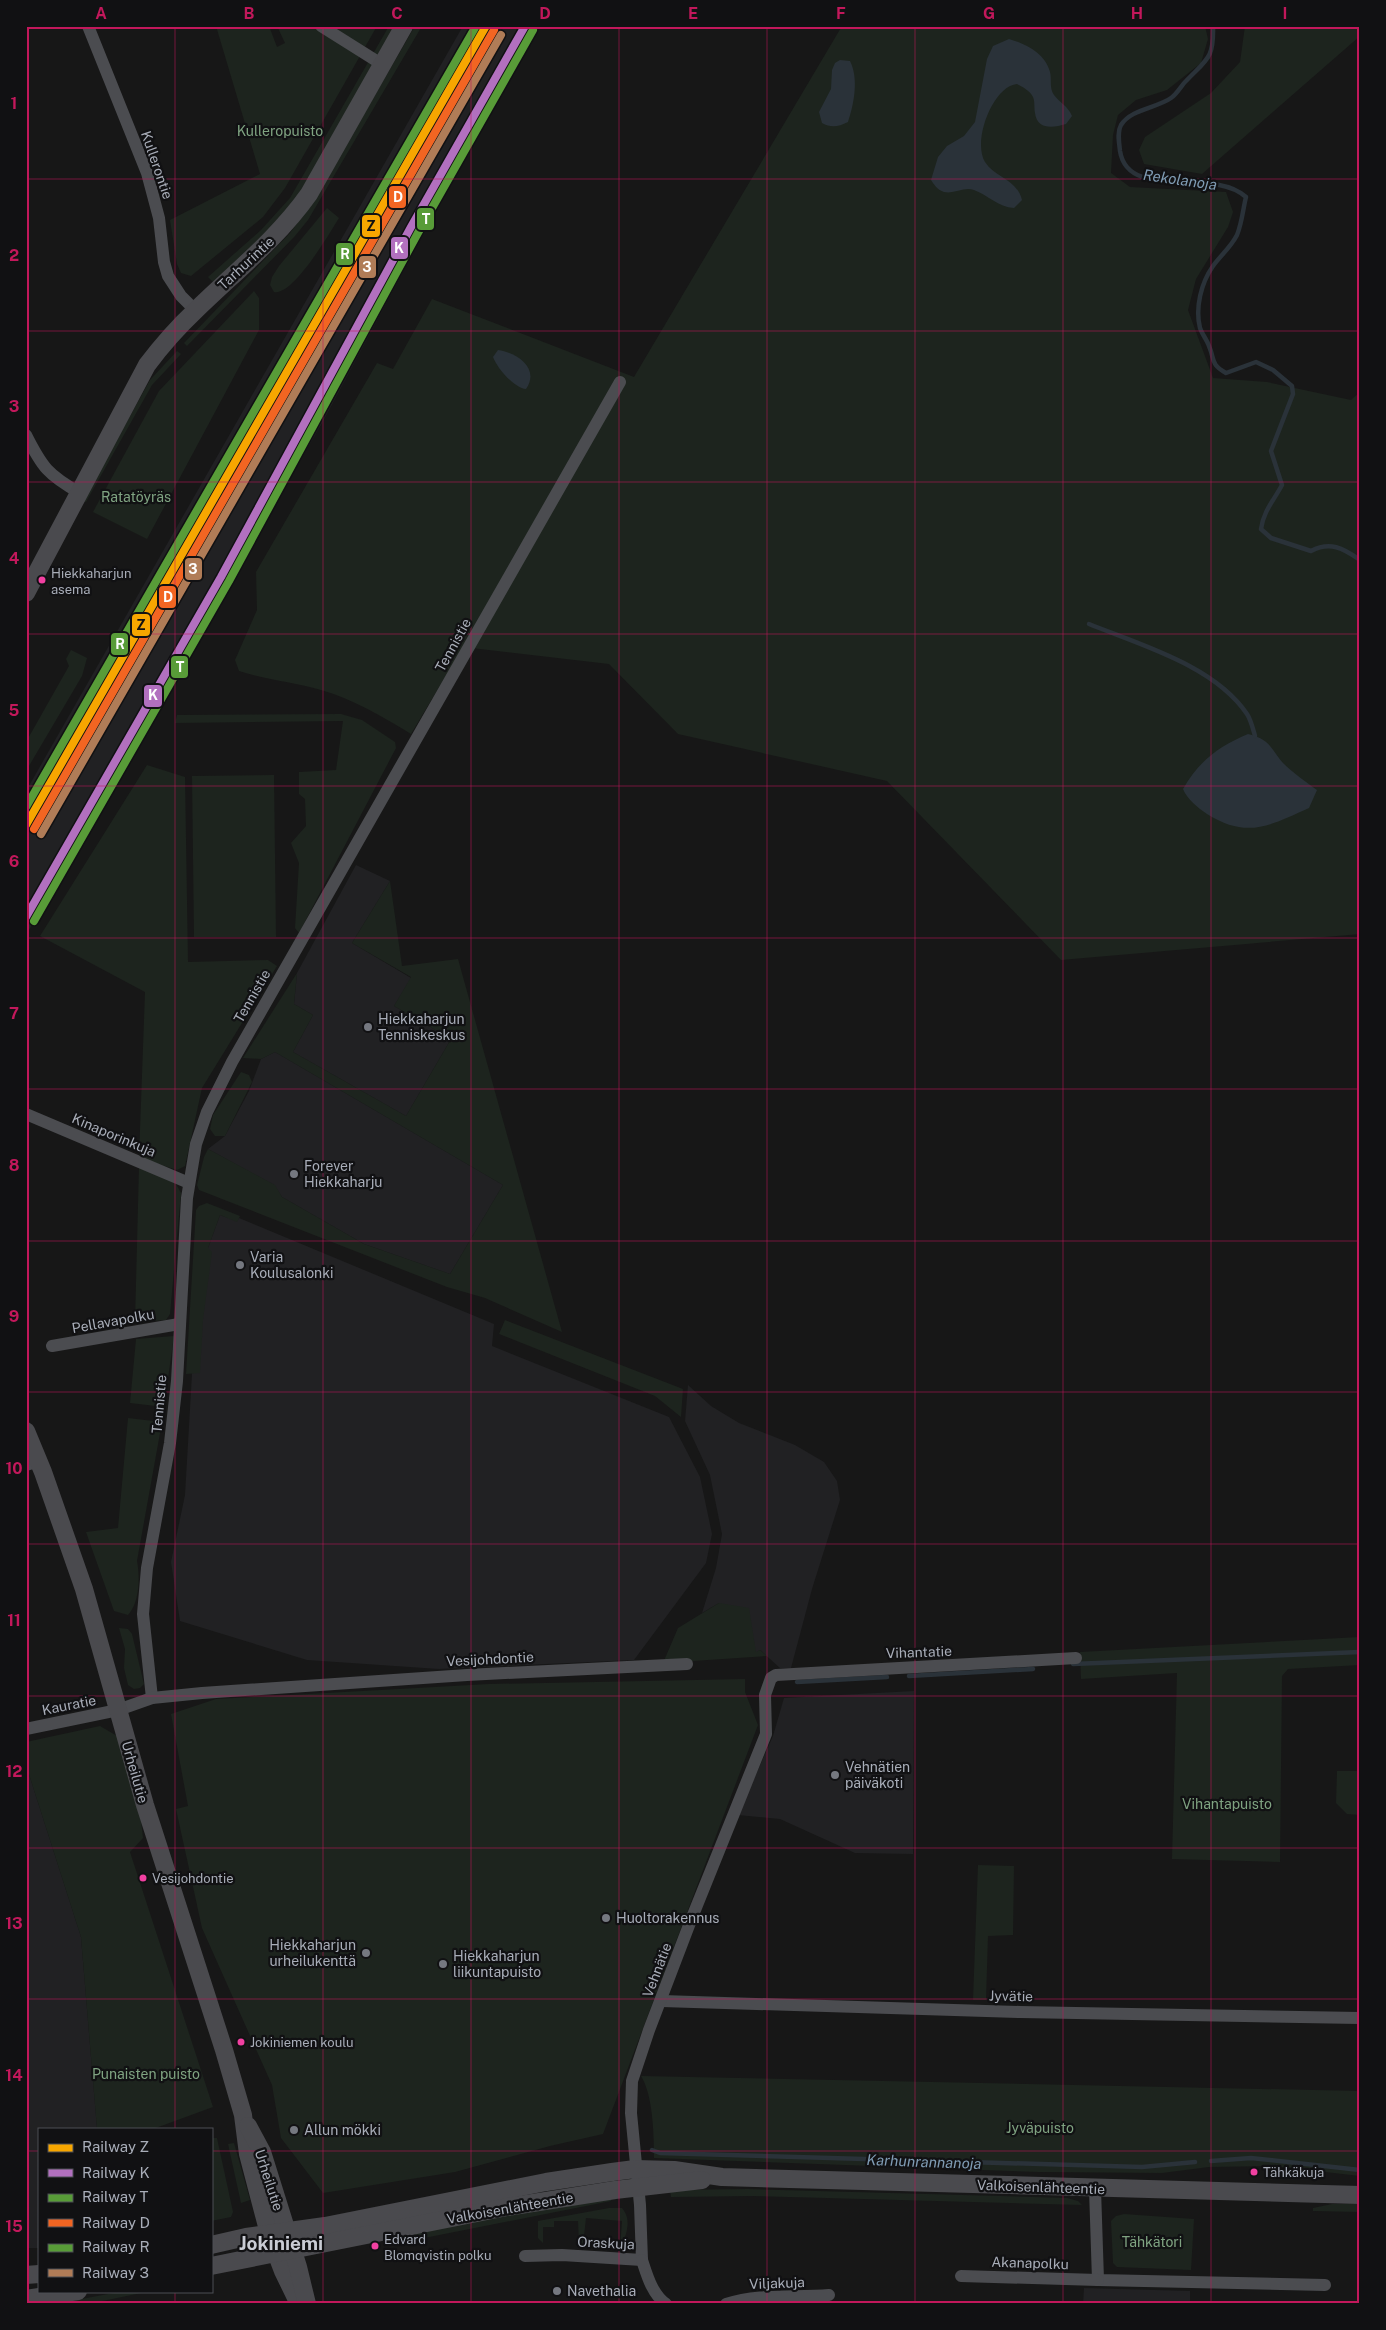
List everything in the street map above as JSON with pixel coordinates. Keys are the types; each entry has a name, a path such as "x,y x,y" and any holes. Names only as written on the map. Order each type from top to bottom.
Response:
{"street":[{"name":"Kullerontie","path":"88,26 147,173 159,218 164,262 168,276 195,310"},
{"path":"321,26 383,65"},
{"name":"Tarhurintie","path":"26,593 147,365 170,335 259,253 291,220 309,194 404,26"},
{"name":"Tennistie","path":"152,1698 143,1614 147,1568 170,1444 189,1183 196,1144 207,1112 232,1062 620,382"},
{"path":"26,435 39,460 48,472 56,480 80,492"},
{"name":"Kinaporinkuja","path":"26,1114 189,1183"},
{"name":"Pellavapolku","path":"52,1346 180,1324"},
{"name":"Urheilutie","path":"26,1431 33,1463 84,1589 145,1805 224,2050 242,2115 262,2152 277,2233 300,2304"},
{"name":"Vihantatie","path":"767,1684 776,1675 1076,1658"},
{"name":"Vesijohdontie","path":"118,1710 152,1698 363,1681 687,1664"},
{"name":"Vehnätie","path":"637,2187 631,2113 632,2081 649,2030 731,1818 766,1734 765,1695 767,1684"},
{"name":"Kauratie","path":"26,1729 118,1710"},
{"name":"Jyvätie","path":"662,2000 1020,2012 1360,2018"},
{"name":"Valkoisenlähteentie","path":"212,2245 332,2225 546,2182 636,2169 674,2170 722,2177 1360,2195"},
{"name":"Valkoisenlähteentie","path":"212,2266 507,2207 637,2187 722,2177"},
{"name":"Oraskuja","path":"525,2256 562,2255 642,2260 637,2187"},
{"path":"1096,2189 1098,2280 1324,2285"},
{"name":"Urheilutie","path":"284,2251 306,2295 307,2304"},
{"path":"642,2260 650,2282 660,2299 666,2304"},
{"name":"Akanapolku","path":"961,2276 1098,2280"},
{"path":"26,2299 72,2292"},
{"name":"Viljakuja","path":"726,2304 753,2297 797,2298 829,2295"}],"shaded area":[{"path":"463,26 535,26 322,423 26,935 26,791"},
{"path":"1009,39 1034,50 1044,60 1050,72 1052,92 1072,116 1066,124 1051,127 1042,125 1036,119 1032,95 1017,84 1008,87 993,104 983,129 982,153 985,162 994,172 1016,187 1022,200 1014,208 998,203 974,190 942,191 931,180 938,157 947,146 964,136 975,122 987,59 993,46"},
{"path":"840,60 850,61 853,68 855,83 854,100 848,122 838,126 825,125 822,123 819,112 831,89 832,70 835,63"},
{"path":"498,350 513,355 525,363 530,375 530,382 526,389 516,385 506,377 498,366 493,357"},
{"path":"1248,734 1265,741 1287,767 1317,790 1309,808 1270,824 1246,828 1221,822 1204,812 1190,800 1183,789 1203,762 1219,749"},
{"name":"Hiekkaharjun Tenniskeskus","path":"356,865 390,881 352,943 411,978 394,1006 451,1039 406,1116 293,1052 313,1015 294,1004 297,973"},
{"path":"275,1052 503,1185 450,1274 364,1244 282,1197 274,1185 208,1149 225,1136 249,1091 261,1059"},
{"path":"220,1215 237,1221 239,1218 494,1324 492,1346 669,1417 700,1477 712,1534 706,1563 634,1660 439,1669 307,1660 180,1621 171,1562 185,1495 192,1374 205,1247 208,1248"},
{"path":"688,1385 711,1406 739,1423 795,1445 824,1462 837,1481 840,1500 812,1589 791,1668 780,1668 760,1650 756,1653 719,1603 702,1613 716,1568 722,1534 710,1475 685,1421"},
{"name":"Vehnätien päiväkoti","path":"914,1691 913,1854 855,1853 780,1819 738,1815 773,1736 784,1698"},
{"path":"26,1765 81,1937 97,2128 38,2128 38,2248 26,2248"},
{"path":"1084,2288 1190,2291 1190,2304 1083,2304"}],"green space":[{"name":"Kulleropuisto","path":"216,26 269,26 277,47 285,43 277,26 377,26 285,188 263,217 191,276 181,273 177,264 170,220 260,174"},
{"path":"389,26 396,26 300,194 254,246 213,282 208,277 261,230 290,198"},
{"path":"415,26 422,26 308,220 295,236 187,346 184,343 290,233 314,200"},
{"path":"842,26 1205,26 1208,39 1201,63 1167,90 1136,100 1118,115 1113,135 1111,173 1130,187 1226,192 1233,212 1228,227 1196,279 1188,310 1213,378 1267,382 1351,400 1360,392 1360,934 1061,960 887,781 678,734 609,664 463,647 411,734 345,698 311,687 259,677 239,671 235,660 257,610 256,572 377,363 393,369 432,299 634,377"},
{"path":"1245,26 1360,26 1360,36 1202,174 1144,164 1139,150 1145,137 1211,93 1240,62"},
{"path":"327,208 339,218 300,275 282,291 274,292 270,285 272,277"},
{"name":"Ratatöyräs","path":"254,291 259,298 259,330 147,539 93,512 159,391"},
{"path":"177,351 181,354 152,385 86,502 83,501 150,380"},
{"path":"71,650 87,658 82,676 26,771 26,742 69,666 66,659"},
{"path":"341,714 362,720 395,742 396,748 299,933 295,928 299,863 291,843 306,826 305,799 299,794 299,772 336,770 343,721 175,723 177,715"},
{"path":"147,765 185,777 188,962 268,960 277,966 202,1088 185,1166 177,1170 139,1158 145,992 40,936"},
{"path":"274,775 276,937 194,937 192,776"},
{"path":"390,881 402,966 458,959 562,1332 485,1298 447,1287 199,1190 197,1185 208,1149 275,1185 282,1197 364,1244 450,1274 503,1185 275,1052 261,1059 243,1058 297,973 294,1004 313,1015 293,1052 406,1116 451,1039 394,1006 411,977 352,943"},
{"path":"241,1072 249,1075 252,1082 225,1136 215,1136 210,1129 213,1115"},
{"path":"139,1166 176,1184 181,1193 170,1314 166,1320 135,1322"},
{"path":"207,1203 240,1216 237,1222 220,1215 208,1248 212,1252 203,1320 200,1373 186,1374 196,1210 199,1206"},
{"path":"505,1320 683,1389 681,1417 655,1396 499,1334"},
{"path":"174,1336 164,1407 130,1403 136,1339"},
{"path":"128,1418 162,1422 137,1561 139,1581 137,1596 128,1615 114,1611 86,1532 118,1528"},
{"path":"719,1603 749,1608 756,1652 760,1650 767,1656 663,1663 678,1628"},
{"path":"119,1628 128,1629 132,1634 144,1684 140,1688 134,1689 128,1685 124,1668 125,1649"},
{"name":"Vihantapuisto","path":"1360,1637 1360,1665 1288,1669 1282,1676 1280,1862 1172,1859 1177,1673 1081,1679 1080,1652"},
{"name":"Hiekkaharjun liikuntapuisto","path":"745,1679 745,1692 758,1725 603,2134 550,2146 455,2172 323,2193 281,2138 272,2085 202,1928 176,1809 188,1806 171,1714 216,1699 489,1684"},
{"name":"Punaisten puisto","path":"100,1726 117,1736 140,1811 143,1838 130,1852 213,2107 156,2128 97,2128 81,1937 26,1765 26,1742"},
{"path":"1337,1771 1360,1771 1360,1815 1347,1814 1336,1803"},
{"path":"978,1865 1014,1866 1013,1935 988,1936 986,2000 973,2000"},
{"name":"Jyväpuisto","path":"641,2076 1360,2091 1360,2176 1273,2166 1209,2167 1162,2173 1039,2172 654,2158 650,2104"},
{"path":"212,2138 217,2138 233,2212 231,2217 212,2221"},
{"path":"234,2143 250,2200 241,2203 228,2144"},
{"path":"748,2189 1067,2198 1078,2201 1082,2205 751,2196 671,2197 670,2190"},
{"path":"611,2196 611,2201 414,2240 412,2233"},
{"path":"1332,2204 1360,2204 1360,2212 1313,2211 1313,2208"},
{"path":"609,2208 622,2208 627,2218 628,2223 622,2249 620,2248 622,2221 586,2218 583,2245 579,2244 578,2221 554,2221 554,2227 543,2227 543,2243 538,2238 538,2221"},
{"name":"Tähkätori","path":"1124,2214 1194,2219 1191,2270 1117,2267 1113,2263 1111,2221 1116,2216"},
{"path":"119,2292 146,2292 88,2304 55,2304"}],"waterway":[{"name":"Rekolanoja","path":"1213,26 1212,45 1208,58 1171,98 1131,115 1125,120 1121,125 1119,134 1120,151 1126,166 1138,175 1154,180 1213,184 1231,188 1246,197 1237,235 1205,280 1198,312 1201,330 1217,367 1226,373 1256,362 1273,370 1292,386 1293,394 1271,451 1282,485 1266,512 1261,529 1271,538 1311,551 1324,546 1336,547 1360,560"},
{"path":"1089,624 1153,649 1197,670 1233,697 1247,714 1255,736"},
{"path":"1073,1664 1360,1652"},
{"path":"909,1676 1033,1669"},
{"path":"797,1682 887,1677"},
{"name":"Karhunrannanoja","path":"652,2150 660,2153 1142,2167 1195,2162"},
{"name":"Karhunrannanoja","path":"1211,2161 1251,2158 1360,2170"}],"rail line":[{"name":"R","path":"26,807 476,26"},
{"name":"Z","path":"26,825 486,26"},
{"name":"K","path":"26,917 221,577 411,227 525,26"},
{"name":"D","path":"34,829 494,30"},
{"name":"T","path":"34,921 229,581 419,231 533,30"},
{"name":"3","path":"41,834 501,35"}],"place":[{"name":"Hiekkaharjun asema","path":"42,580"},
{"name":"Hiekkaharjun Tenniskeskus","path":"368,1027"},
{"name":"Forever Hiekkaharju","path":"294,1174"},
{"name":"Varia Koulusalonki","path":"240,1265"},
{"name":"Vehnätien päiväkoti","path":"835,1775"},
{"name":"Vesijohdontie","path":"143,1878"},
{"name":"Huoltorakennus","path":"606,1918"},
{"name":"Hiekkaharjun urheilukenttä","path":"366,1953"},
{"name":"Hiekkaharjun liikuntapuisto","path":"443,1964"},
{"name":"Jokiniemen koulu","path":"241,2042"},
{"name":"Allun mökki","path":"294,2130"},
{"name":"Tähkäkuja","path":"1254,2172"},
{"name":"Edvard Blomqvistin polku","path":"375,2246"},
{"name":"Navethalia","path":"557,2291"}],"district":[{"name":"Jokiniemi","path":"281,2243"}]}
